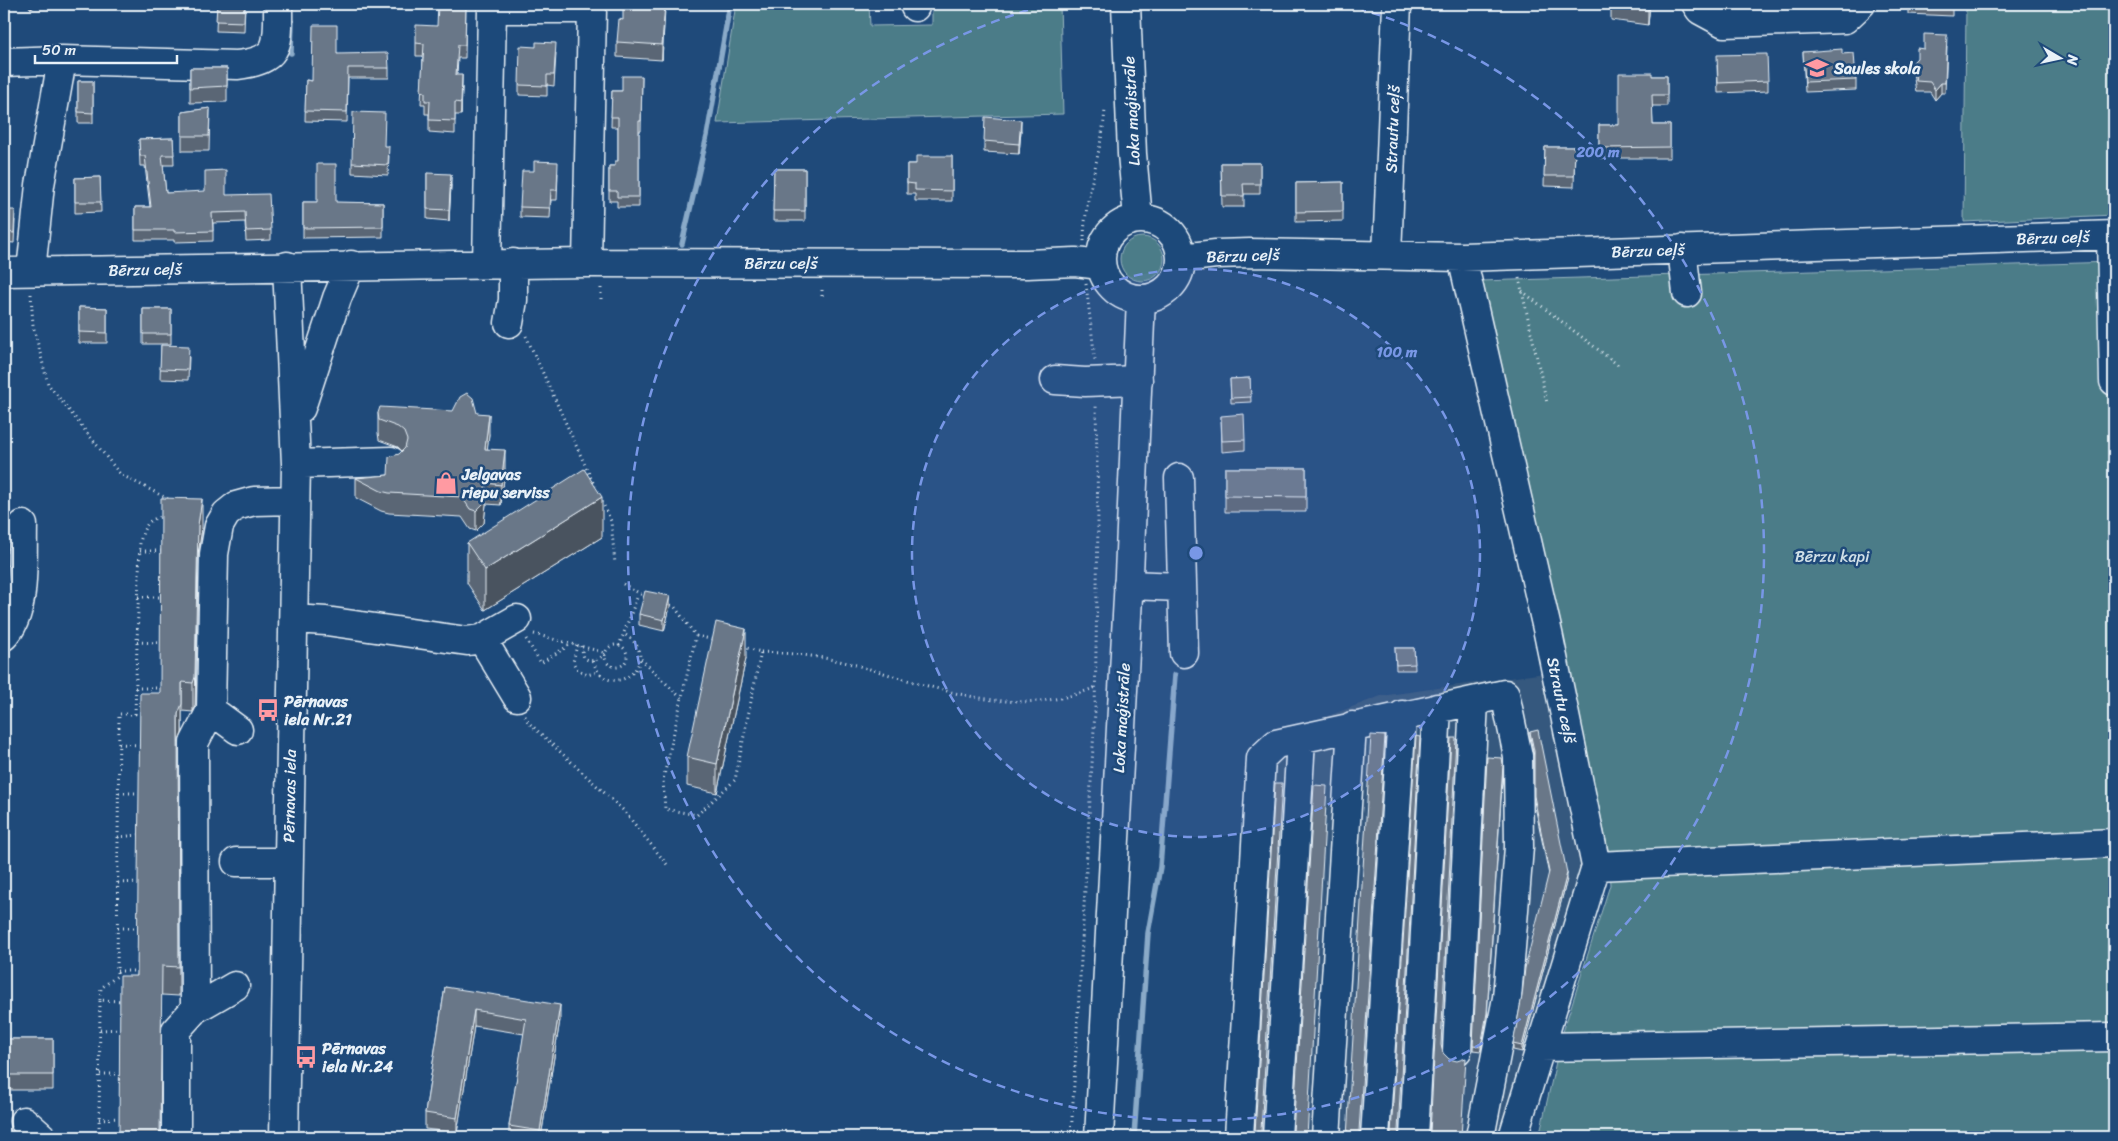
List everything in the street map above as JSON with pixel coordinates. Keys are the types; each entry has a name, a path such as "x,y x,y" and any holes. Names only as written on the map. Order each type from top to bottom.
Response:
{"street":[{"path":"4,62 62,60 237,65 258,62 272,53 278,36 278,4"},
{"name":"Loka maģistrāle","path":"1126,4 1132,154 1138,218"},
{"name":"Strautu ceļš","path":"1387,255 1397,4"},
{"path":"1696,4 1700,10 1724,23 1845,19 1861,4"},
{"path":"487,264 492,9 592,6 587,263"},
{"path":"31,271 40,185 62,60"},
{"path":"1138,218 1151,219 1168,229 1180,245 1182,258 1180,272 1165,292 1153,298 1141,299 1127,297 1115,290 1106,278 1086,263 1101,252 1106,239 1114,229 1125,221 1138,218"},
{"path":"2113,235 2114,381"},
{"name":"Bērzu ceļš","path":"1182,258 1216,254 1462,257 2113,235"},
{"path":"1682,249 1687,293"},
{"name":"Strautu ceļš","path":"1462,257 1548,633 1596,866 1514,1137"},
{"path":"514,263 513,300 517,328"},
{"name":"Bērzu ceļš","path":"4,272 514,263 1086,263"},
{"path":"296,424 337,298 351,265"},
{"path":"287,266 296,424"},
{"name":"Loka maģistrāle","path":"1099,1137 1141,299"},
{"path":"1055,380 1138,380"},
{"name":"Pērnavas iela","path":"284,1137 296,424"},
{"path":"296,464 391,461"},
{"path":"1179,478 1184,652"},
{"path":"195,1008 194,743 211,710 214,554 219,526 226,514 236,506 254,501 294,500"},
{"path":"4,636 10,630 19,609 23,525"},
{"path":"1128,585 1182,587"},
{"path":"294,619 326,621 468,641 482,639 517,624"},
{"path":"482,639 517,697"},
{"path":"1239,1137 1261,758 1276,744 1505,694 1518,756 1519,847 1507,998 1480,1137"},
{"path":"1457,1052 1474,701"},
{"path":"1414,1137 1437,708"},
{"path":"211,710 238,730"},
{"path":"1375,1137 1402,715"},
{"path":"1326,1137 1352,726"},
{"path":"1277,1137 1301,740"},
{"path":"1596,866 2114,843"},
{"path":"236,862 288,862"},
{"path":"176,1137 176,1030 195,1008 235,986"},
{"path":"1541,1047 2114,1037"}],"path":[{"path":"1071,1137 1096,686 1098,524 1096,381 1095,346 1087,307 1084,218 1103,138 1106,104"},
{"path":"1514,255 1547,403"},
{"path":"31,271 33,325 48,384 120,474 170,500 175,508"},
{"path":"1521,290 1618,365"},
{"path":"517,328 611,521 615,564"},
{"path":"135,714 140,551 144,528 150,520 158,517 172,517"},
{"path":"140,551 161,551"},
{"path":"623,584 638,595 647,598"},
{"path":"619,646 638,595"},
{"path":"138,597 161,596"},
{"path":"665,603 674,606 696,636 724,642"},
{"path":"517,624 541,663 571,644"},
{"path":"517,624 571,644 606,653"},
{"path":"593,660 598,672 609,680 624,679 633,673 640,659 638,644 624,634"},
{"path":"696,636 663,780 665,808 698,815 735,780 761,652"},
{"path":"137,642 160,643"},
{"path":"733,645 761,652 802,654 848,663 929,688 985,699 1037,701 1062,698 1096,686"},
{"path":"579,646 584,658 593,660 606,653 610,648 619,646"},
{"path":"579,646 573,662 576,668 587,675 598,672"},
{"path":"606,653 606,660 610,665 620,666 625,661 626,654 619,646"},
{"path":"640,659 681,699"},
{"path":"136,688 160,688"},
{"path":"517,697 528,722 624,811 669,866"},
{"path":"99,1137 101,988 117,976 119,714 144,715"},
{"path":"119,744 140,745"},
{"path":"119,794 139,793"},
{"path":"118,837 139,836"},
{"path":"118,883 138,882"},
{"path":"118,928 138,928"},
{"path":"117,971 137,971"},
{"path":"100,1000 128,1001"},
{"path":"100,1030 120,1029"},
{"path":"100,1074 120,1074"},
{"path":"99,1119 120,1118"}],"shaded area":[{"path":"1545,673 1584,864 1503,1137 1231,1137 1253,744 1381,696"}],"green space":[{"path":"736,4 869,4 870,26 932,25 932,4 1060,4 1063,114 717,123"},
{"path":"1966,4 2114,4 2114,215 1964,222"},
{"path":"1146,237 1158,243 1163,250 1163,268 1158,275 1151,280 1138,281 1130,278 1123,271 1120,255 1123,247 1130,240"},
{"name":"Bērzu kapi","path":"2114,262 2114,1137 1539,1137 1562,1035 1610,885 1608,849 1480,281"}],"building":[{"path":"217,4 245,4 244,22 216,21"},
{"path":"438,4 466,4 465,45 458,45 456,75 462,75 461,103 455,102 455,121 429,120 430,101 425,101 425,92 421,91 424,44 416,43 416,25 437,26"},
{"path":"630,4 665,4 662,45 617,42 619,19 623,20 623,9 629,9"},
{"path":"1611,4 1649,4 1648,10"},
{"path":"1908,4 1952,4 1952,6"},
{"path":"313,25 337,25 337,54 388,53 389,68 348,68 347,112 305,111 306,80 312,81"},
{"path":"1924,34 1947,35 1945,83 1941,83 1935,90 1930,82 1916,81 1913,62 1917,58 1917,48 1924,49"},
{"path":"536,42 556,43 554,75 547,75 547,86 519,85 520,46 536,47"},
{"path":"1842,49 1842,54 1854,53 1856,80 1805,82 1803,52"},
{"path":"1767,54 1768,81 1718,83 1717,55"},
{"path":"190,68 227,68 227,86 190,88"},
{"path":"1619,73 1652,73 1652,76 1667,76 1667,95 1652,95 1653,125 1670,125 1670,147 1599,148 1599,125 1619,125"},
{"path":"622,76 642,76 641,121 639,121 639,197 617,197 617,191 609,191 609,166 615,166 615,161 618,161 618,117 611,117 612,91 622,91"},
{"path":"78,81 93,81 93,113 78,112"},
{"path":"210,108 209,136 182,136 182,112"},
{"path":"353,112 385,113 384,146 389,146 388,165 352,163"},
{"path":"985,117 1021,120 1019,144 984,141"},
{"path":"173,138 174,155 162,155 166,193 205,191 205,171 226,170 226,195 269,194 271,230 246,231 245,212 212,213 213,231 135,230 135,207 151,207 145,156 140,156 139,139"},
{"path":"1545,147 1575,147 1574,176 1544,176"},
{"path":"916,156 952,156 952,191 915,190 915,184 907,183 907,164 916,164"},
{"path":"534,161 558,162 557,190 551,190 550,208 520,207 522,171 534,171"},
{"path":"1221,163 1260,163 1260,184 1243,184 1244,196 1222,196"},
{"path":"317,164 336,164 336,202 383,203 383,227 303,228 303,202 317,202"},
{"path":"774,169 805,169 805,211 773,211"},
{"path":"427,173 451,174 449,210 427,209"},
{"path":"100,177 101,202 75,202 75,178"},
{"path":"1343,182 1343,211 1296,212 1296,183"},
{"path":"4,210 15,210 14,233 4,232"},
{"path":"79,307 107,308 107,333 79,332"},
{"path":"143,309 171,309 171,334 143,334"},
{"path":"5,312 7,347 4,347"},
{"path":"161,345 189,346 188,370 160,369"},
{"path":"1250,378 1251,397 1231,398 1230,379"},
{"name":"Jelgavas riepu serviss","path":"467,393 473,398 477,413 489,414 485,449 505,450 501,485 486,483 484,503 476,511 470,509 462,497 389,493 356,478 388,475 389,457 399,454 405,448 407,440 404,432 398,427 379,420 378,413 380,407 453,411 460,397"},
{"path":"1244,414 1245,440 1222,441 1221,416"},
{"path":"1225,468 1306,468 1306,497 1225,496"},
{"path":"584,469 602,497 485,570 467,543"},
{"path":"161,498 202,499 198,525 195,677 193,683 182,682 182,704 178,714 179,967 162,966 160,1137 119,1137 120,976 137,976 140,693 160,693"},
{"path":"645,591 670,596 664,620 639,614"},
{"path":"716,622 746,629 717,764 687,757"},
{"path":"1395,648 1414,648 1415,664 1396,665"},
{"path":"1538,730 1567,873 1522,1046 1513,1044 1525,968 1549,872 1534,796 1534,751 1530,732"},
{"path":"1371,735 1385,736 1359,1131 1361,1137 1347,1137"},
{"path":"1416,736 1420,737 1398,1131 1400,1137 1389,1137 1391,1133"},
{"path":"1451,738 1456,738 1441,1045 1443,1053 1449,1059 1457,1061 1466,1058 1461,1137 1428,1137 1430,1133"},
{"path":"1487,757 1502,758 1503,764 1487,1013 1481,1046 1473,1045"},
{"path":"1275,783 1282,783 1261,1131 1263,1137 1252,1137 1255,1133"},
{"path":"1314,785 1327,786 1307,1137 1291,1137 1293,1133"},
{"path":"445,987 560,1005 540,1131 509,1126 526,1019 474,1010 457,1118 425,1113"},
{"path":"4,1039 53,1039 53,1075 4,1075"}],"waterway":[{"path":"682,244 707,136 730,4"},
{"path":"291,53 292,22"},
{"path":"1134,1137 1148,933 1160,867 1175,675"}],"place":[{"name":"Saules skola","path":"1817,68"},
{"name":"Jelgavas riepu serviss","path":"446,483"},
{"name":"Pērnavas iela Nr.21","path":"268,710"},
{"name":"Pērnavas iela Nr.24","path":"306,1057"}]}
